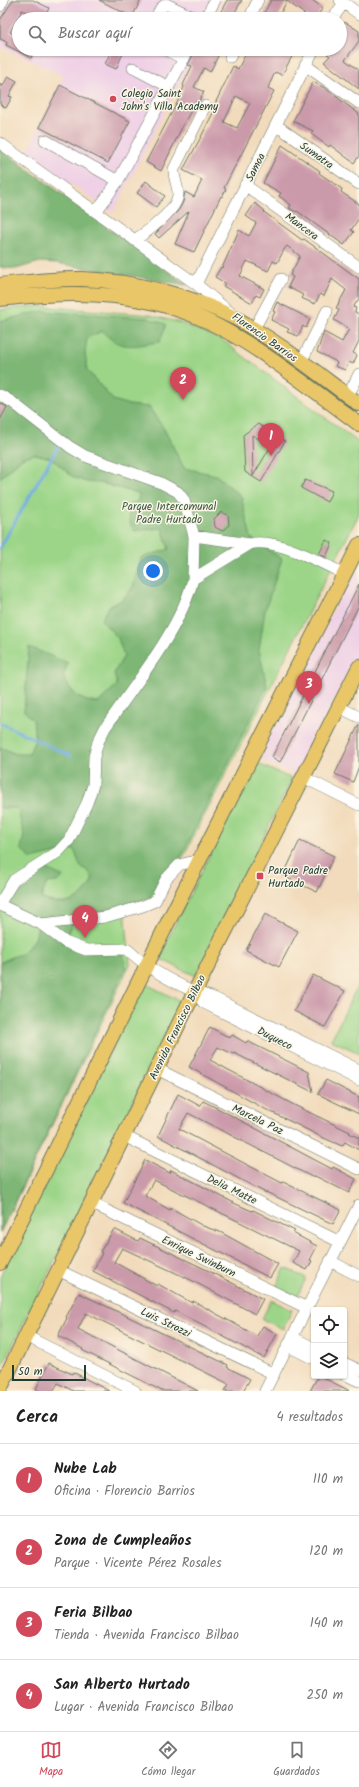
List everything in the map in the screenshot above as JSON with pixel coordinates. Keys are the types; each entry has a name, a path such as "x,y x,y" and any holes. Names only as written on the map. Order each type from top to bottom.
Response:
{"main road":[{"path":"0,285 68,279 115,282 149,288 186,298 236,319"},
{"name":"Florencio Barrios","path":"0,299 75,293 110,295 142,300 173,308 202,318 257,349 359,424"},
{"name":"Florencio Barrios","path":"236,319 254,329 353,400"},
{"path":"0,1263 199,860 359,545"},
{"name":"Avenida Francisco Bilbao","path":"0,1389 195,992 359,667"}],"street":[{"path":"0,6 3,0"},
{"path":"209,12 215,0"},
{"path":"252,12 258,0"},
{"path":"336,12 342,1 359,14"},
{"path":"159,12 166,4 183,12"},
{"path":"96,212 118,181 186,56"},
{"name":"Samoa","path":"196,284 310,56"},
{"path":"305,65 359,103"},
{"path":"133,68 169,87"},
{"path":"134,240 165,216 177,200 178,193 173,174 174,169 205,106"},
{"name":"Sumatra","path":"276,125 359,184"},
{"path":"45,140 118,181"},
{"name":"Florencio Barrios","path":"0,143 196,284 217,300 236,319"},
{"name":"Mancera","path":"245,185 359,267"},
{"path":"254,329 281,279"},
{"path":"301,362 327,311"},
{"path":"353,400 359,374"},
{"path":"0,395 12,402 70,447 85,456 161,483 178,492 184,500 194,536 193,579 186,600 164,642 102,735 94,758 93,785 87,803 69,840 58,852 14,880 0,904"},
{"path":"194,536 250,544"},
{"path":"193,579 255,542 284,547 314,559 344,574"},
{"path":"339,707 359,717"},
{"path":"303,777 359,805"},
{"path":"41,924 105,917 143,906 155,901 166,879 179,865 199,860"},
{"name":"Duqueco","path":"0,904 41,924 65,942 86,950 127,949 146,966 195,992 214,998 359,1070"},
{"name":"Duqueco","path":"195,992 204,1003 359,1080"},
{"name":"Marcela Paz","path":"157,1069 359,1169"},
{"name":"Delia Matte","path":"124,1136 340,1242"},
{"name":"Enrique Swinburn","path":"91,1203 307,1308"},
{"path":"265,1391 359,1205"},
{"path":"330,1262 359,1276"},
{"name":"Luis Strozzi","path":"58,1270 274,1374"},
{"path":"26,1336 135,1391"},
{"path":"290,1341 311,1347"},
{"path":"290,1341 311,1357"},
{"path":"347,1364 359,1370"},
{"path":"347,1375 359,1381"}],"shaded area":[{"name":"Colegio Saint John's Villa Academy","path":"1,0 222,0 216,12 12,12 12,52 0,46"},
{"name":"Colegio Saint John's Villa Academy","path":"21,56 193,56 113,213 27,152 64,76"},
{"path":"359,560 359,650 296,775 258,758"}],"green space":[{"path":"0,149 187,285 55,263 40,262 16,269 0,267"},
{"name":"Parque Intercomunal Padre Hurtado","path":"37,306 150,315 181,323 222,340 359,443 359,514 181,861 153,898 125,910 130,964 0,1233 0,310"},
{"path":"42,311 147,318 166,324 160,342 128,346 109,338 102,331 87,338 85,352 87,370 113,400 129,405 149,407 164,429 184,468 216,475 241,496 251,538 282,559 265,610 259,650 267,686 180,858 150,897 122,907 75,917 63,943 123,953 126,967 0,1232 0,963 11,957 22,954 35,939 39,922 2,902 29,873 46,868 63,877 57,882 47,883 41,898 58,903 65,903 78,898 89,887 93,879 89,872 80,866 74,849 31,859 21,849 24,834 17,808 0,808 0,747 16,754 29,754 35,739 33,720 24,711 29,647 68,663 63,676 73,692 81,698 98,703 117,685 114,673 124,656 118,638 101,620 109,606 122,600 133,587 141,558 169,549 162,528 134,531 130,523 128,505 138,501 139,494 101,483 86,482 73,477 51,458 34,454 22,458 0,478 0,321"},
{"path":"256,763 292,779 196,976 158,958"},
{"path":"144,983 182,1002 0,1371 0,1276"},
{"path":"359,983 359,1053 331,1040"},
{"path":"285,1268 306,1278 297,1297 276,1287"},
{"path":"271,1300 292,1310 283,1329 262,1319"}],"building":[{"path":"13,0 33,0 49,8 47,12 26,12 22,10 21,12 12,12 12,28 10,32 12,33 12,48 6,45 7,42 0,39 0,20"},
{"path":"99,0 141,0 135,12 122,12"},
{"path":"227,0 242,0 235,12 221,12"},
{"path":"271,0 312,0 323,8 320,12 302,12 287,1 281,12 265,12"},
{"path":"347,23 359,31 359,41 345,60 359,70 359,89 324,62 330,56 347,56"},
{"path":"109,56 122,56 116,69 105,64"},
{"path":"193,56 218,56 210,72 204,68 194,87 204,92 199,101 197,100 184,123 161,171 146,162 182,93 183,85 192,66 188,65"},
{"path":"244,56 292,56 282,75 275,72 268,88 274,91 224,188 226,189 222,197 221,196 194,252 175,244 189,211 159,238 155,234 179,210 183,202 185,192 194,197 202,180 183,170 214,111 212,110 233,66 238,69","holes":["236,96 250,103 237,128 224,122"]},
{"path":"8,76 17,81 9,96 12,97 6,108 0,104 0,84 3,86"},
{"path":"313,82 325,88 359,114 359,156 354,163 330,145 329,147 311,134 313,131 293,121"},
{"path":"60,85 130,121 108,163 39,127"},
{"path":"282,145 320,171 319,173 342,189 341,192 359,204 359,218 351,230 354,232 344,245 297,211 296,212 289,208 291,205 279,196 281,193 263,183"},
{"path":"146,181 165,196 156,207 137,193"},
{"path":"255,203 265,211 264,212 302,240 304,239 359,279 359,299 353,307 356,308 355,312 359,314 359,341 353,353 357,355 353,364 349,362 345,370 335,366 337,363 335,361 317,352 324,332 342,342 349,329 334,320 339,310 336,308 346,290 332,279 324,296 320,294 315,304 301,298 303,295 288,287 293,277 290,275 300,256 287,246 277,263 273,261 268,271 247,261 240,276 264,289 260,297 256,295 252,303 223,286 225,283 215,277 221,267 222,268 239,230 249,236 256,223 246,216"},
{"path":"277,302 310,319 306,328 303,326 298,336 287,332 289,329 271,320 275,312 273,311"},
{"path":"0,403 7,407 0,420"},
{"path":"258,424 285,441 261,482 245,472 243,435","holes":["252,435 271,446 253,476"]},
{"path":"305,480 332,491 327,502 301,488"},
{"path":"221,512 228,515 229,525 222,531 215,527 214,519"},
{"path":"326,540 332,543 326,557 319,554"},
{"path":"359,584 359,605 280,762 272,757"},
{"path":"359,724 359,766 353,782 335,774"},
{"path":"300,840 334,856 317,892 283,876"},
{"path":"265,914 298,931 279,967 246,950"},
{"path":"313,975 345,991 325,1027 294,1011"},
{"path":"210,1027 230,1038 232,1035 246,1043 247,1041 309,1072 313,1092 234,1053 233,1054 218,1047 210,1060 292,1104 350,1132 349,1133 359,1138 359,1150 345,1142 342,1146 326,1139 263,1108 189,1067"},
{"path":"326,1080 359,1097 359,1114 318,1094"},
{"path":"178,1094 200,1106 203,1101 332,1169 333,1167 356,1179 349,1193 315,1176 314,1178 188,1113 179,1129 282,1183 283,1182 341,1210 333,1224 266,1193 158,1136"},
{"path":"145,1160 170,1173 171,1170 236,1204 252,1211 253,1210 295,1231 293,1233 317,1246 307,1270 293,1263 299,1251 154,1180 145,1196 170,1210 171,1208 203,1226 222,1233 278,1264 270,1278 123,1203"},
{"path":"114,1229 138,1241 140,1238 263,1299 255,1314 191,1280 122,1248 114,1262 157,1286 158,1284 192,1303 193,1301 257,1336 263,1326 277,1334 264,1358 175,1311 174,1313 93,1271 102,1253 100,1252"},
{"path":"79,1293 228,1365 227,1367 250,1379 243,1391 225,1391 229,1384 86,1313 78,1329 198,1391 162,1391 58,1336"},
{"path":"49,1363 72,1374 73,1372 109,1391 73,1391 58,1383 53,1391 40,1391 36,1389"},
{"path":"316,1379 326,1379 350,1391 310,1391"}],"waterway":[{"path":"0,548 59,445"},
{"path":"0,723 71,756"}],"place":[{"name":"Colegio Saint John's Villa Academy","path":"113,99"},
{"name":"Zona de Cumpleaños","path":"183,400"},
{"name":"Nube Lab","path":"271,456"},
{"name":"Feria Bilbao","path":"309,704"},
{"name":"Parque Padre Hurtado","path":"260,876"},
{"name":"San Alberto Hurtado","path":"85,938"}]}
